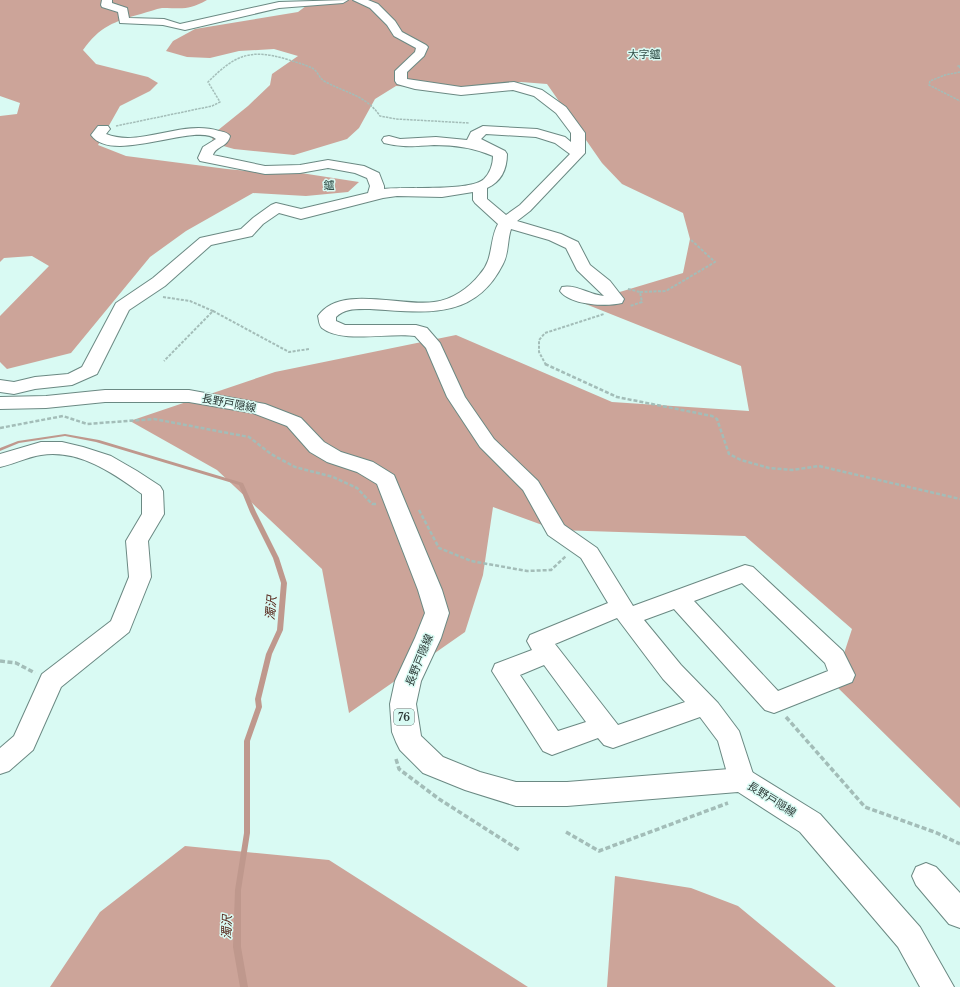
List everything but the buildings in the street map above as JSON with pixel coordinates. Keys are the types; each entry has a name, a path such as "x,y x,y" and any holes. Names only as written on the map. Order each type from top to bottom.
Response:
{"main road":[{"name":"長野戸隠線","path":"0,403 46,402 105,396 189,396 258,408 294,422 317,447 334,457 365,467 386,480 430,590 437,613 428,638 408,681 403,704 406,732 410,742 433,765 475,782 516,794 737,790 810,823 908,937 938,987"}],"street":[{"path":"107,0 106,5 123,10 124,21 164,22 185,27 279,5 343,0"},
{"path":"358,0 374,3 392,23 398,34 422,47 420,53 401,71 401,81 415,85 461,91 514,86 538,93 547,98 561,110 578,133 578,153 525,207 506,223 499,238 499,255 492,271 472,290 458,300 446,305 422,308 351,305 334,309 327,316 328,324 342,330 416,330 421,332 434,347 456,397 487,443 531,486 556,530 589,553 626,612 672,672 704,705 730,738 737,790"},
{"path":"103,129 98,135 105,140 128,141 183,132 216,132 223,136 222,141 208,150 205,158 265,170 300,169 328,164 359,169 374,176 377,186 375,195"},
{"path":"0,386 14,388 35,383 72,379 90,370 105,337 122,307 139,294 159,282 206,241 246,233 258,221 276,208 301,214 375,195 397,192 442,193 480,186 491,181 492,175 498,168 500,160 500,154 482,146 474,140 476,135 483,130 537,133 560,140 578,153"},
{"path":"389,140 400,143 436,141 482,146"},
{"path":"480,186 480,200 506,223 555,237 572,245 583,267 590,275 604,285 616,299 608,302 586,298 568,291"},
{"path":"0,461 28,452 47,448 90,455 128,474 153,491 153,514 137,541 140,577 121,626 51,681 24,742 0,763"},
{"path":"677,598 774,703 843,675 834,657 745,573 677,598 626,612 539,641 613,738 704,705"},
{"path":"549,653 504,671 552,744 603,726"},
{"path":"926,876 960,914"}],"path":[{"path":"103,129 212,106 220,102 208,82 226,63 243,54 270,53 315,70 322,81 354,92 375,107 380,116 396,119 468,123 492,131"},
{"path":"960,72 949,73 937,77 930,81 929,85 960,101"},
{"path":"604,285 640,292 666,291 715,262 690,239"},
{"path":"627,307 642,302 640,292"},
{"path":"139,294 190,301 213,311 289,352 309,349"},
{"path":"164,361 213,311"},
{"path":"605,314 545,333 539,340 539,352 546,366 617,397 712,416 717,419 729,454 740,460 769,469 791,470 811,465 819,466 960,499"},
{"path":"0,428 63,416 87,424 154,419 248,437 271,454 295,467 333,478 357,488 372,504 394,501 417,505 440,548 471,561 527,571 551,570 565,558 576,544"},
{"path":"0,660 16,663 51,681"},
{"path":"774,703 865,807 937,833 960,844"},
{"path":"396,756 399,769 439,799 519,850"},
{"path":"566,832 599,851 737,790"}],"shaded area":[{"path":"0,0 207,0 190,7 160,8 115,22 102,30 89,42 83,50 96,64 148,77 158,83 150,91 120,106 98,145 126,156 227,169 270,173 301,173 359,182 348,192 306,196 253,193 186,231 150,257 71,353 7,369 0,362 0,316 49,266 32,256 4,258 0,262 0,116 17,114 20,103 0,96"},
{"path":"314,0 960,0 960,808 834,684 852,629 745,536 556,530 493,507 483,575 465,632 349,713 322,569 217,470 130,421 275,372 456,335 612,402 749,411 741,366 583,303 683,273 690,239 683,213 622,184 602,163 547,84 521,82 443,88 396,86 375,99 359,128 347,139 294,155 234,149 213,143 212,135 248,106 270,85 272,74 298,56 274,49 239,51 210,58 187,57 166,51 173,41 195,29 298,12"},
{"path":"185,846 329,860 528,987 50,987 100,912"},
{"path":"615,876 691,888 738,906 836,987 607,987"}],"waterway":[{"name":"濁沢","path":"0,450 18,442 65,435 97,441 241,484 276,558 284,583 280,630 269,654 258,699 259,707 247,741 247,833 238,890 237,947 244,987"}],"district":[{"name":"大字鑪","path":"644,54"},
{"name":"鑪","path":"329,185"}]}
